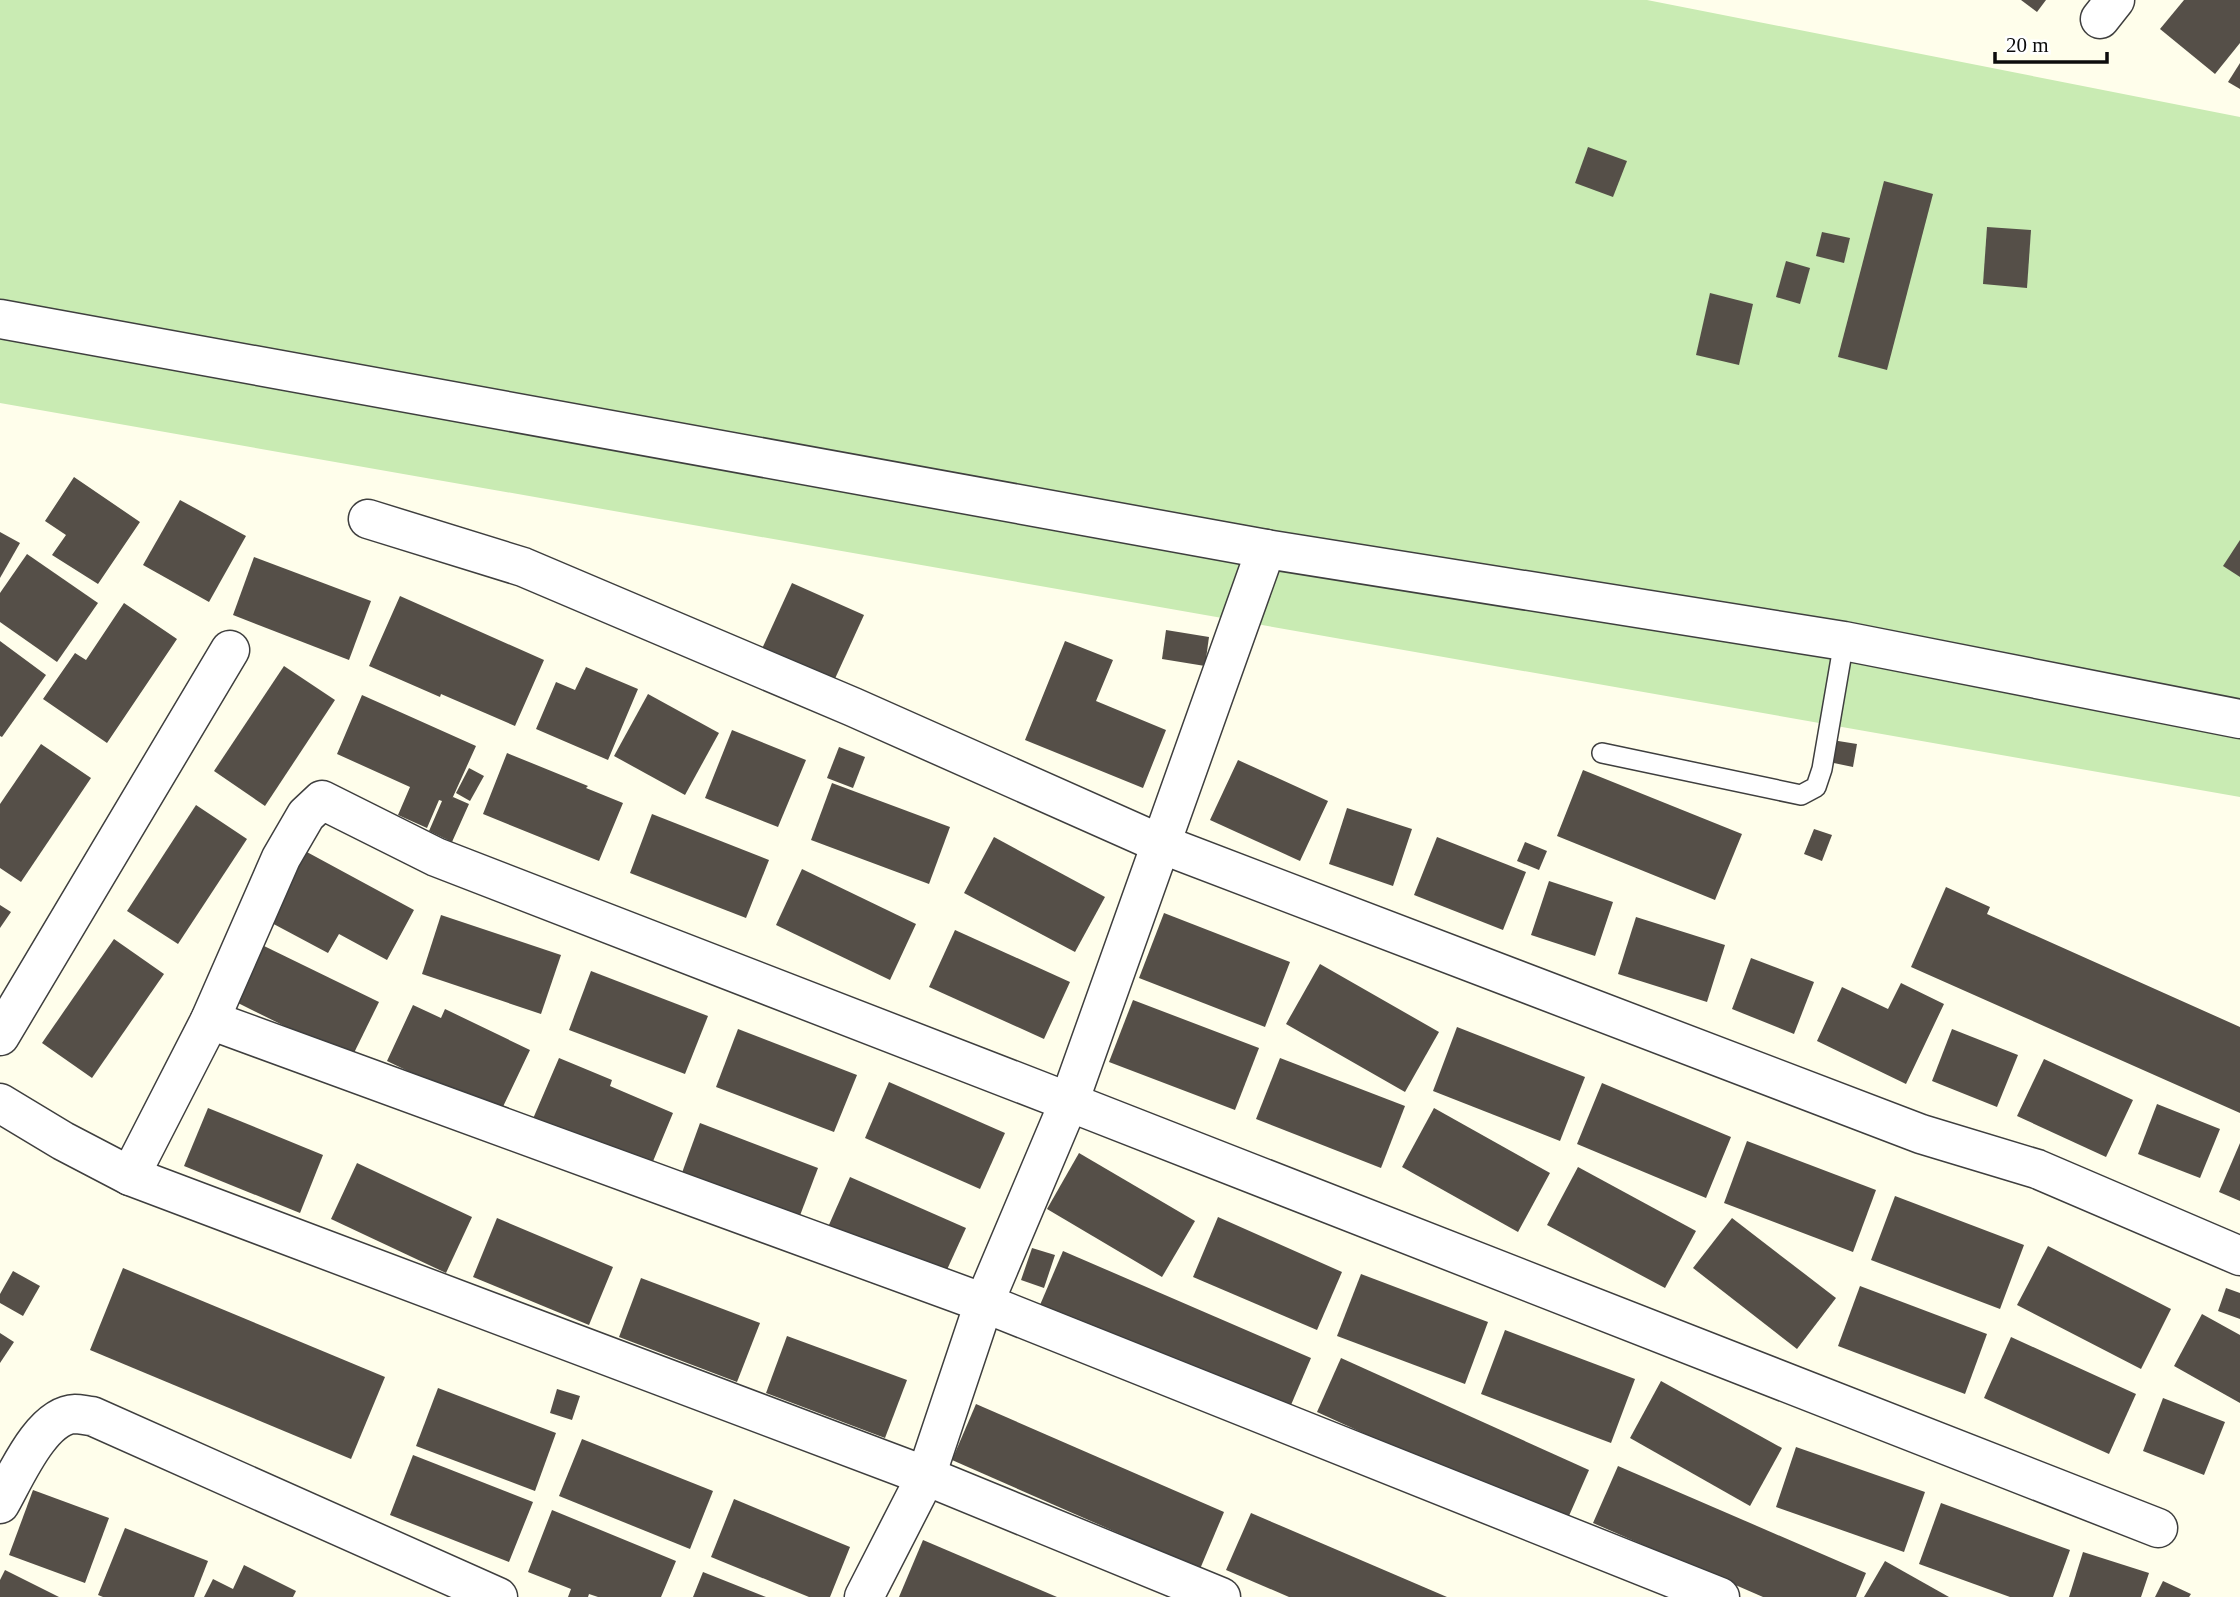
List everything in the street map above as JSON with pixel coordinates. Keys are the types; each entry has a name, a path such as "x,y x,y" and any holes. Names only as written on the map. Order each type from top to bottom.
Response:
{"street":[{"path":"0,319 1266,549 1844,641 2240,719"},
{"path":"368,519 523,567 853,707 1161,844 1922,1134 2037,1169 2240,1256"},
{"path":"864,1597 926,1476 984,1303 1069,1102 1266,549"},
{"path":"0,1037 230,649"},
{"path":"130,1176 210,1020 281,858 306,815 322,800 436,858 1069,1102 2158,1528"},
{"path":"210,1020 984,1303 1720,1597"},
{"path":"0,1103 63,1141 130,1176 926,1476 1221,1597"},
{"path":"0,1504 38,1437 53,1422 73,1413 92,1416 498,1597"}],"lane":[{"path":"1602,753 1801,795 1816,787 1822,769 1844,641"}],"green space":[{"path":"0,0 1647,0 2240,117 2240,797 0,403"}],"building":[{"path":"2021,0 2046,0 2037,12"},
{"path":"2184,0 2240,0 2240,43 2215,74 2160,29"},
{"path":"2240,63 2240,89 2228,82"},
{"path":"1588,147 1627,161 1613,197 1575,183"},
{"path":"1884,181 1933,194 1887,370 1838,357"},
{"path":"1987,227 2031,230 2027,288 1983,284"},
{"path":"1822,232 1850,238 1844,263 1816,256"},
{"path":"1786,261 1810,268 1800,304 1776,297"},
{"path":"1710,293 1753,304 1739,365 1696,355"},
{"path":"74,477 140,522 98,584 52,555 66,535 45,521"},
{"path":"180,500 246,536 209,602 143,565"},
{"path":"0,532 20,543 0,578"},
{"path":"2240,540 2240,577 2223,566"},
{"path":"27,554 98,603 57,662 0,622 0,593"},
{"path":"254,557 371,601 349,660 233,615"},
{"path":"792,583 864,615 833,683 761,651"},
{"path":"400,596 544,660 515,726 369,666"},
{"path":"124,603 177,639 107,743 43,699 75,653 86,660"},
{"path":"1166,630 1209,637 1205,666 1162,659"},
{"path":"0,641 46,675 2,737 0,736"},
{"path":"1065,641 1113,660 1096,701 1166,730 1143,788 1025,740"},
{"path":"284,666 335,700 265,806 214,771"},
{"path":"586,667 638,689 608,760 536,729 556,682 575,690"},
{"path":"648,694 719,733 685,795 614,756"},
{"path":"362,695 476,746 452,799 453,797 469,804 452,842 429,831 442,801 439,800 427,828 398,815 410,787 337,754"},
{"path":"732,730 806,760 778,827 705,798"},
{"path":"1832,740 1857,744 1853,767 1829,762"},
{"path":"41,744 91,778 21,882 0,868 0,804"},
{"path":"839,747 865,757 853,788 827,778"},
{"path":"507,753 623,803 599,861 483,814"},
{"path":"1238,760 1328,801 1300,861 1210,820"},
{"path":"469,768 484,776 470,801 456,793"},
{"path":"1583,770 1742,834 1715,900 1557,836"},
{"path":"832,783 950,827 929,884 811,840"},
{"path":"196,805 247,839 178,944 127,911"},
{"path":"1347,808 1412,829 1393,886 1329,864"},
{"path":"652,814 769,860 746,918 630,873"},
{"path":"1814,829 1832,835 1822,861 1804,854"},
{"path":"994,837 1105,897 1075,952 964,893"},
{"path":"1437,837 1526,872 1503,930 1414,895"},
{"path":"1525,842 1547,851 1539,870 1517,861"},
{"path":"305,851 414,910 387,960 339,934 328,953 268,921"},
{"path":"802,869 916,924 890,980 776,925"},
{"path":"1549,881 1613,902 1595,956 1531,935"},
{"path":"1946,887 1990,907 1987,914 2240,1027 2240,1113 1911,967"},
{"path":"0,905 11,912 0,928"},
{"path":"1164,913 1290,962 1265,1027 1139,978"},
{"path":"441,915 561,955 541,1014 422,974"},
{"path":"1636,917 1725,945 1707,1002 1618,974"},
{"path":"955,930 1070,982 1044,1039 929,987"},
{"path":"114,939 164,974 92,1078 42,1043"},
{"path":"264,946 379,1002 351,1059 236,1002"},
{"path":"1751,958 1814,982 1794,1034 1732,1009"},
{"path":"1320,964 1439,1032 1405,1092 1286,1024"},
{"path":"591,971 708,1016 685,1074 569,1030"},
{"path":"1901,983 1944,1004 1906,1084 1817,1041 1842,987 1888,1009"},
{"path":"1133,1000 1259,1048 1235,1110 1109,1062"},
{"path":"413,1005 441,1018 445,1009 530,1050 499,1115 387,1061"},
{"path":"1457,1027 1585,1077 1560,1141 1433,1091"},
{"path":"738,1029 857,1075 834,1132 716,1087"},
{"path":"1952,1029 2018,1055 1997,1107 1932,1081"},
{"path":"559,1058 612,1080 610,1086 673,1113 649,1171 532,1121"},
{"path":"1280,1058 1405,1106 1381,1168 1256,1119"},
{"path":"2044,1059 2133,1100 2106,1157 2017,1116"},
{"path":"889,1082 1005,1133 980,1189 865,1138"},
{"path":"1602,1083 1731,1137 1706,1198 1577,1144"},
{"path":"2157,1104 2220,1129 2200,1178 2138,1154"},
{"path":"208,1108 323,1155 300,1213 184,1166"},
{"path":"1434,1108 1550,1173 1518,1232 1402,1167"},
{"path":"700,1123 818,1168 796,1226 679,1181"},
{"path":"1747,1141 1876,1190 1853,1252 1724,1203"},
{"path":"2240,1143 2240,1201 2219,1192"},
{"path":"1079,1153 1195,1221 1162,1277 1047,1209"},
{"path":"357,1163 472,1217 446,1273 331,1219"},
{"path":"1578,1167 1696,1231 1665,1288 1547,1225"},
{"path":"850,1177 966,1228 940,1285 825,1234"},
{"path":"1895,1196 2024,1245 2000,1309 1871,1260"},
{"path":"1218,1217 1342,1272 1317,1330 1193,1277"},
{"path":"497,1218 613,1267 589,1325 473,1277"},
{"path":"1732,1218 1836,1298 1797,1349 1693,1268"},
{"path":"2048,1246 2171,1309 2141,1369 2017,1305"},
{"path":"1032,1248 1055,1255 1044,1288 1021,1280"},
{"path":"1063,1251 1311,1358 1288,1412 1040,1305"},
{"path":"123,1268 385,1377 351,1459 90,1350"},
{"path":"13,1271 40,1286 23,1316 0,1303 0,1294"},
{"path":"1361,1274 1488,1322 1465,1384 1337,1336"},
{"path":"641,1278 760,1323 737,1382 619,1337"},
{"path":"1860,1286 1987,1334 1965,1394 1838,1346"},
{"path":"2226,1288 2240,1293 2240,1319 2218,1311"},
{"path":"2202,1314 2240,1335 2240,1403 2174,1366"},
{"path":"1505,1330 1635,1379 1611,1443 1481,1394"},
{"path":"0,1333 14,1342 0,1363"},
{"path":"787,1336 907,1380 885,1438 766,1393"},
{"path":"2011,1337 2136,1394 2109,1454 1984,1398"},
{"path":"1341,1358 1589,1470 1565,1525 1317,1412"},
{"path":"1661,1381 1782,1448 1750,1506 1630,1438"},
{"path":"438,1388 556,1433 535,1491 416,1446"},
{"path":"557,1389 580,1396 572,1420 550,1413"},
{"path":"2163,1398 2225,1422 2204,1475 2143,1451"},
{"path":"976,1404 1224,1512 1200,1569 952,1460"},
{"path":"582,1439 713,1491 690,1549 559,1496"},
{"path":"1796,1447 1925,1492 1904,1552 1776,1507"},
{"path":"413,1455 533,1502 509,1562 390,1515"},
{"path":"1618,1466 1866,1573 1856,1597 1763,1597 1593,1523"},
{"path":"33,1490 109,1518 85,1583 9,1555"},
{"path":"734,1499 850,1547 830,1597 809,1597 711,1557"},
{"path":"1941,1503 2070,1550 2053,1597 2010,1597 1919,1564"},
{"path":"552,1510 676,1561 661,1597 598,1597 589,1594 588,1597 568,1597 571,1589 528,1572"},
{"path":"1251,1513 1447,1597 1289,1597 1226,1570"},
{"path":"125,1528 208,1561 194,1597 98,1595"},
{"path":"923,1540 1057,1597 899,1597"},
{"path":"2083,1552 2149,1573 2141,1597 2069,1597"},
{"path":"1885,1561 1949,1597 1864,1597"},
{"path":"244,1565 296,1591 293,1597 204,1597 213,1579 233,1589"},
{"path":"5,1570 59,1597 0,1597 0,1580"},
{"path":"703,1572 766,1597 693,1597"},
{"path":"2163,1581 2191,1594 2189,1597 2155,1597"}]}
